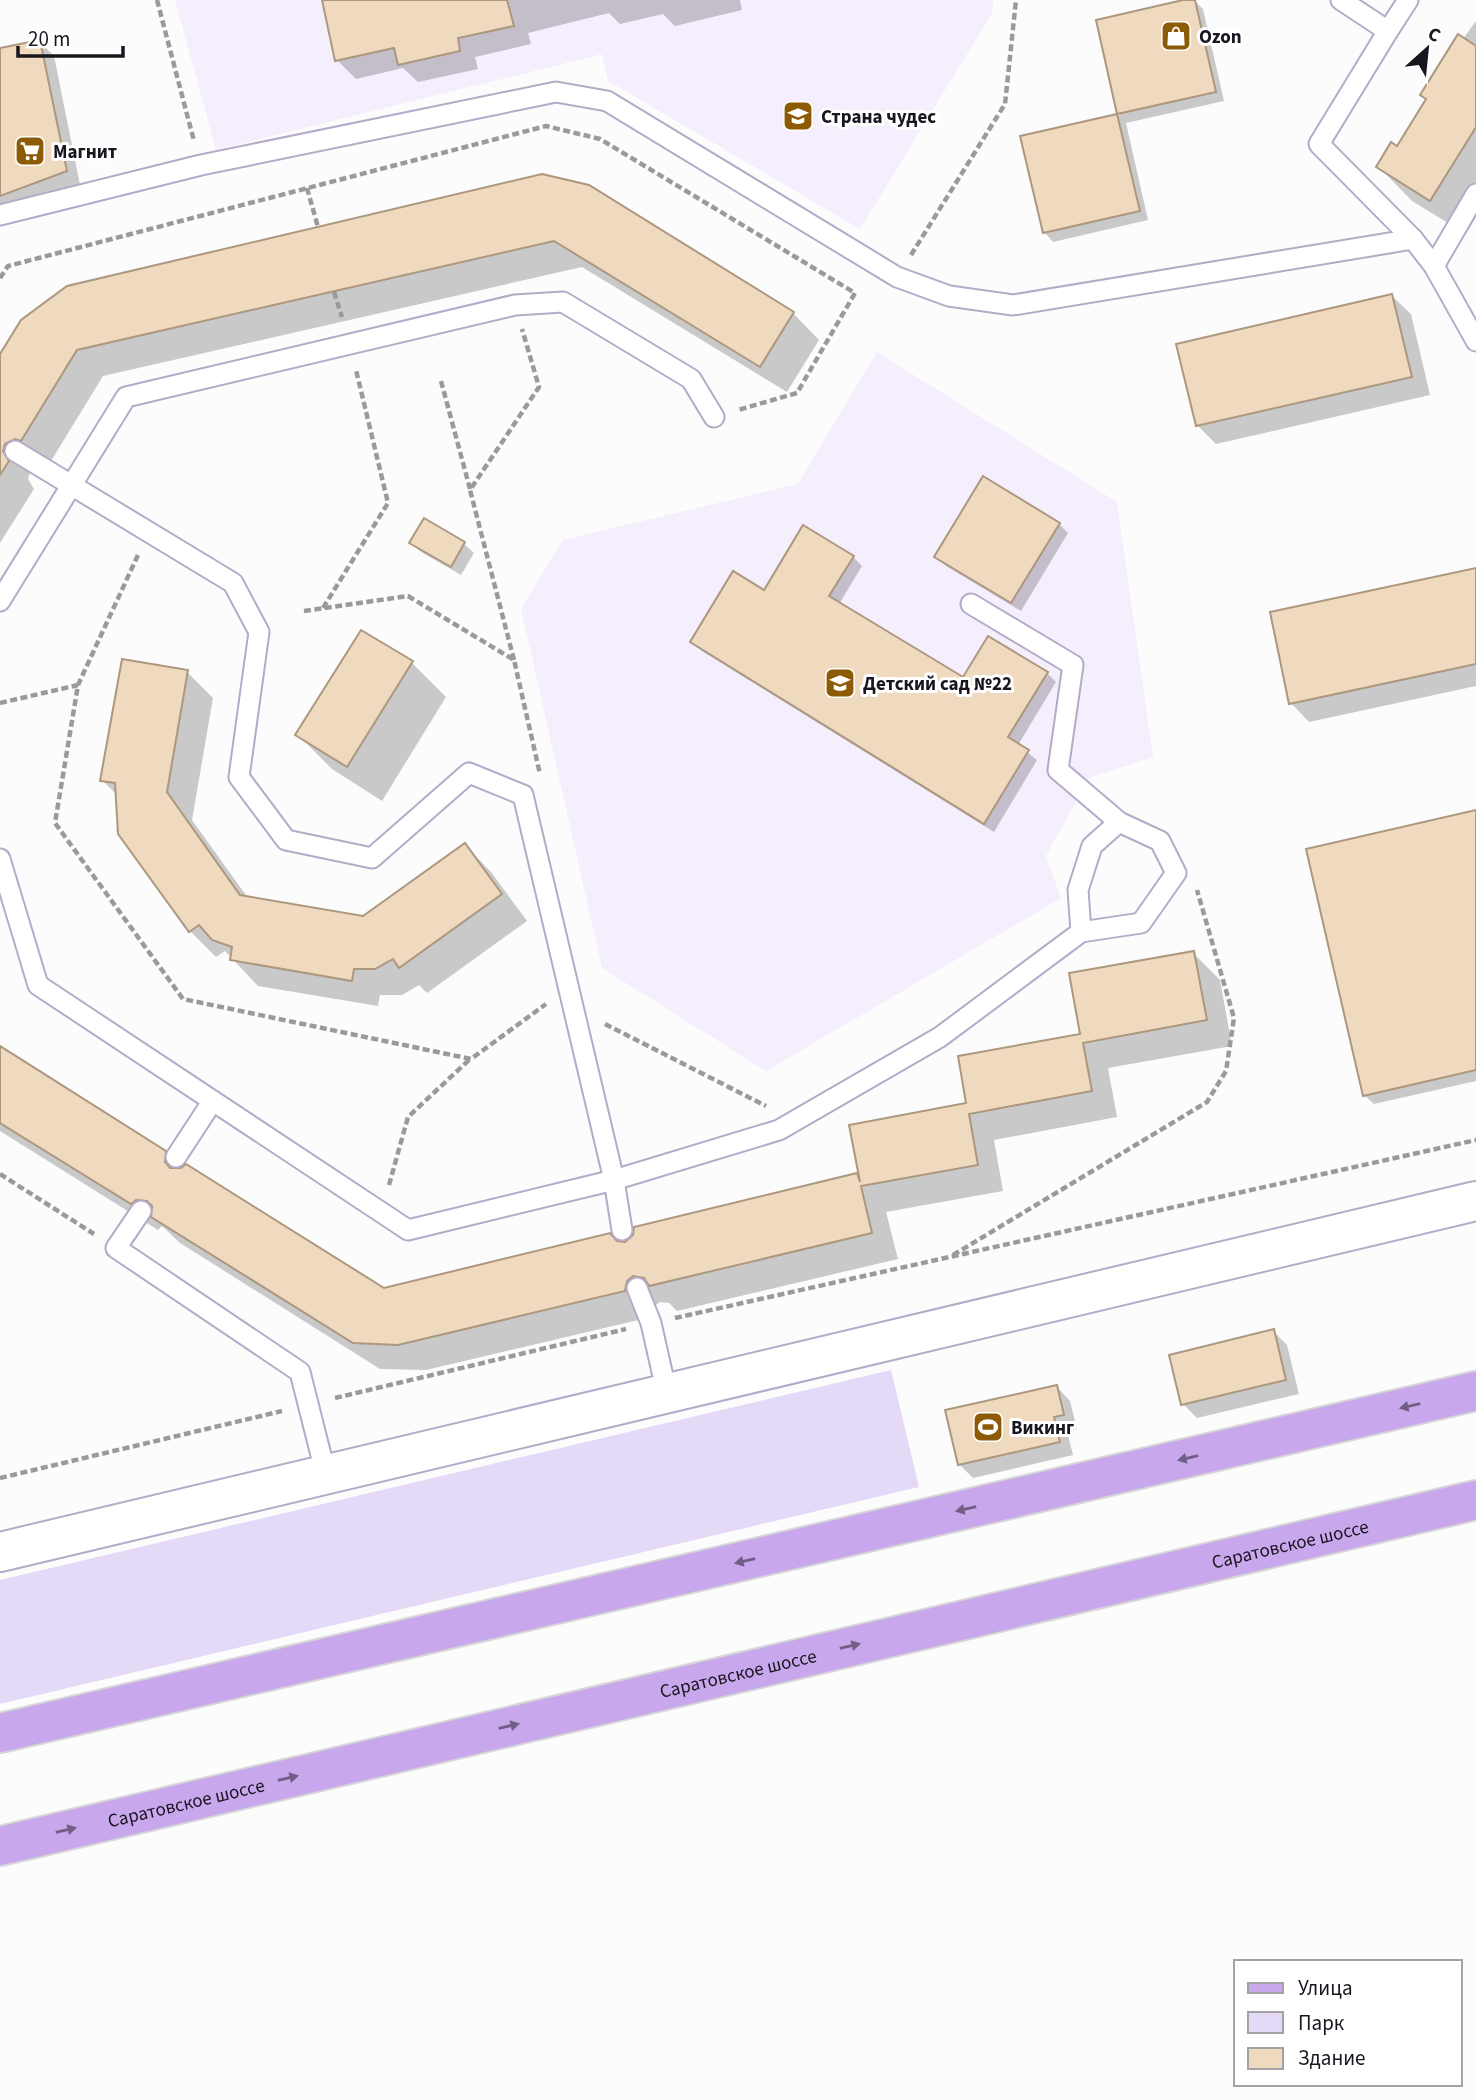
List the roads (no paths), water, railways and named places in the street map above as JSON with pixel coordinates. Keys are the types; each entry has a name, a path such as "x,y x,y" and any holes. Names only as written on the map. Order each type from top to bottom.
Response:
{"main road":[{"path":"0,1733 1476,1391"},
{"name":"Саратовское шоссе","path":"0,1846 1476,1500"}],"street":[{"path":"0,1552 1476,1201"}],"lane":[{"path":"1341,0 1388,31"},
{"path":"1408,0 1320,144 1413,239 1434,265 1476,341"},
{"path":"0,215 201,165 556,92 607,101 897,277 949,296 1013,304 1413,239"},
{"path":"1434,265 1476,194"},
{"path":"0,601 126,397 349,342 515,305 563,302 691,379 714,416"},
{"path":"15,451 233,583 259,632 239,776 286,840 372,858 469,773 523,795 614,1180 622,1230"},
{"path":"1,868 38,985 408,1230 614,1180 779,1130 796,1121 940,1037 1081,932 1141,923 1176,873 1160,841 1119,822 1058,770 1073,665 971,604"},
{"path":"1081,932 1078,890 1092,846 1119,822"},
{"path":"176,1157 212,1102"},
{"path":"141,1211 116,1248 300,1372 326,1475"},
{"path":"637,1289 651,1323 667,1394"}],"place":[{"name":"Ozon","path":"1176,36"},
{"name":"Страна чудес","path":"798,116"},
{"name":"Магнит","path":"30,151"},
{"name":"Детский сад №22","path":"840,683"},
{"name":"Викинг","path":"988,1427"}]}
